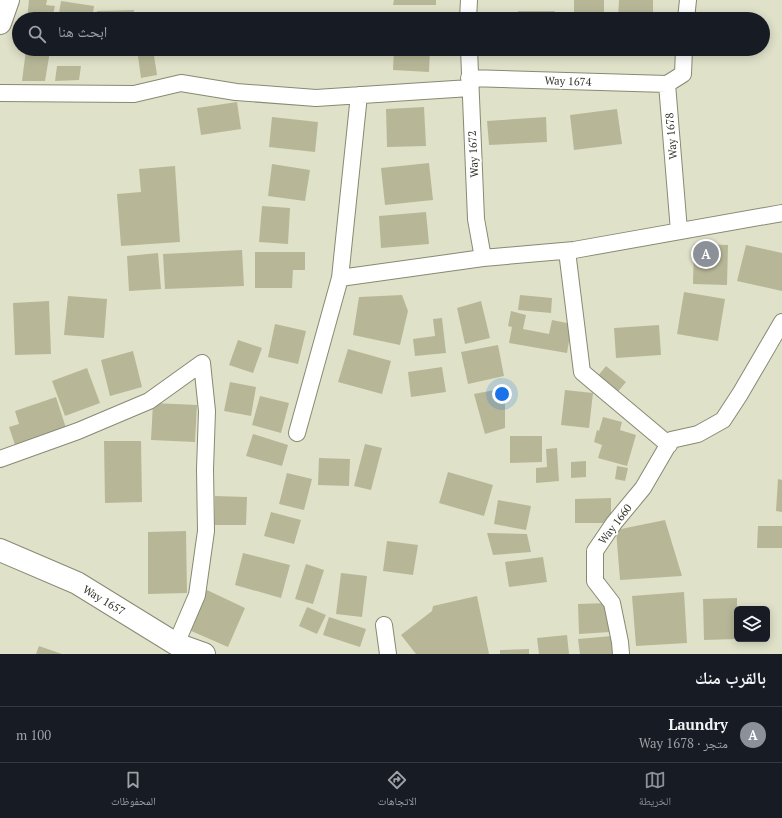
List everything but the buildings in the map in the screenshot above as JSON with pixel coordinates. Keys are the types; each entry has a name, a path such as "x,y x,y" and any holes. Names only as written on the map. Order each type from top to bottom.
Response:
{"street":[{"path":"0,23 8,0"},
{"path":"468,12 469,0"},
{"path":"687,12 688,0"},
{"name":"Way 1672","path":"469,56 476,219 483,258"},
{"path":"667,84 683,74 684,56"},
{"name":"Way 1674","path":"0,94 134,94 181,84 236,92 316,98 359,95 469,83 667,84"},
{"name":"Way 1678","path":"667,84 679,232"},
{"path":"297,433 340,278 359,95"},
{"path":"340,278 483,258 567,251 782,213"},
{"path":"567,251 582,372 669,445 671,440 698,434 723,420 756,368 782,322"},
{"path":"0,459 78,431 149,400 202,363 207,411 204,469 206,531 197,594 176,644"},
{"name":"Way 1660","path":"621,654 612,603 595,581 595,551 614,523 643,488 669,445"},
{"name":"Way 1657","path":"0,550 76,583 176,644 204,654"},
{"path":"384,625 388,654"}],"place":[{"name":"Laundry","path":"706,254"}]}
